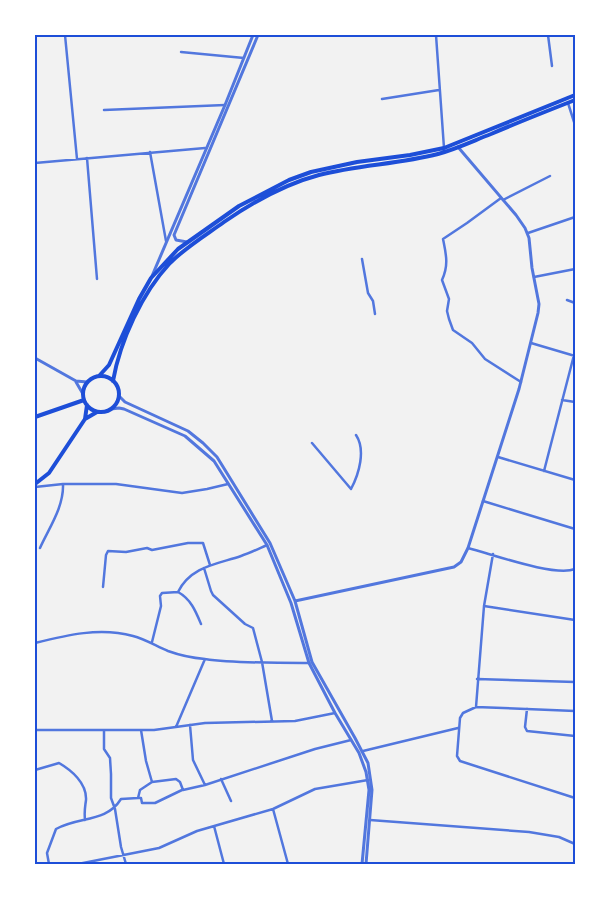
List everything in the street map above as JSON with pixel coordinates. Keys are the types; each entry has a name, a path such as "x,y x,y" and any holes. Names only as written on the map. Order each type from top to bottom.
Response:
{"main road":[{"path":"113,381 116,367 142,301 170,264 190,246 272,190 289,180 327,167 444,148 575,95"},
{"path":"99,376 109,365 139,298 163,263 232,210 272,190 316,175 423,157 458,147 575,100"},
{"path":"85,419 97,412 111,409 116,404 119,396 118,388 113,381 106,377 92,378 87,382 83,394 87,405 97,412"},
{"path":"35,417 84,400"},
{"path":"35,486 49,473 85,419 87,405"}],"street":[{"path":"65,35 77,159"},
{"path":"151,278 253,35"},
{"path":"188,242 180,242 176,240 174,235 258,35"},
{"path":"436,35 444,148"},
{"path":"548,35 552,66"},
{"path":"181,52 244,58"},
{"path":"382,99 439,90"},
{"path":"568,103 575,125"},
{"path":"104,110 225,104"},
{"path":"295,601 454,566 461,562 468,548 521,382 539,307 528,233 516,215 458,147"},
{"path":"35,163 205,148"},
{"path":"150,152 166,240"},
{"path":"88,158 97,279"},
{"path":"521,382 485,359 472,343 453,330 448,319 449,299 442,280 446,271 447,260 443,239 502,199 550,176"},
{"path":"528,233 575,217"},
{"path":"362,259 368,292 373,301 375,314"},
{"path":"534,277 575,269"},
{"path":"567,300 575,303"},
{"path":"531,343 575,355 544,471"},
{"path":"35,358 76,381 87,382"},
{"path":"76,381 83,394"},
{"path":"119,396 125,402 188,431 203,443 217,457 270,543 295,601 312,662 368,763 371,779 370,820 362,864"},
{"path":"562,400 575,402"},
{"path":"111,409 124,409 185,436 214,461 226,474 230,484 267,545 291,603 308,663 359,753 368,780 366,864"},
{"path":"312,442 351,489 356,479 360,455 360,446 356,435"},
{"path":"498,457 575,480"},
{"path":"40,548 60,502 63,484"},
{"path":"35,486 116,484 182,492 230,484"},
{"path":"483,501 575,529"},
{"path":"103,587 108,551 126,552 147,548 152,550 188,543 203,543 210,564"},
{"path":"178,592 186,582 210,564 241,556 267,545"},
{"path":"468,548 543,568 566,572 575,569"},
{"path":"476,707 484,606 493,554"},
{"path":"204,568 210,591 213,595 244,624 253,628 262,662 272,721"},
{"path":"152,642 161,606 160,596 162,593 178,592 185,596 191,603 201,624"},
{"path":"484,606 575,620"},
{"path":"35,644 56,638 102,631 132,636 152,642 168,651 206,660 308,663"},
{"path":"176,727 206,660"},
{"path":"477,679 575,682"},
{"path":"328,700 332,699"},
{"path":"575,711 476,707 463,713 460,718 457,756 460,761 575,798"},
{"path":"527,709 526,731 575,736"},
{"path":"35,730 141,730 205,723 296,721 335,713"},
{"path":"190,725 193,760 205,784"},
{"path":"363,751 458,728"},
{"path":"104,730 104,749 110,758 111,798 126,864"},
{"path":"141,730 146,761 152,782"},
{"path":"48,864 47,853 56,829 99,817 115,809 121,799 141,798 142,803 156,803 182,790 315,749 351,740"},
{"path":"35,770 59,763 74,774 81,782 86,796 85,820"},
{"path":"220,778 231,801"},
{"path":"138,798 140,790 146,788 152,782 176,779 180,782 182,790"},
{"path":"78,864 159,848 197,830 273,809 315,789 368,780"},
{"path":"273,809 288,864"},
{"path":"370,820 529,832 559,837 575,844"},
{"path":"214,826 224,864"}]}
